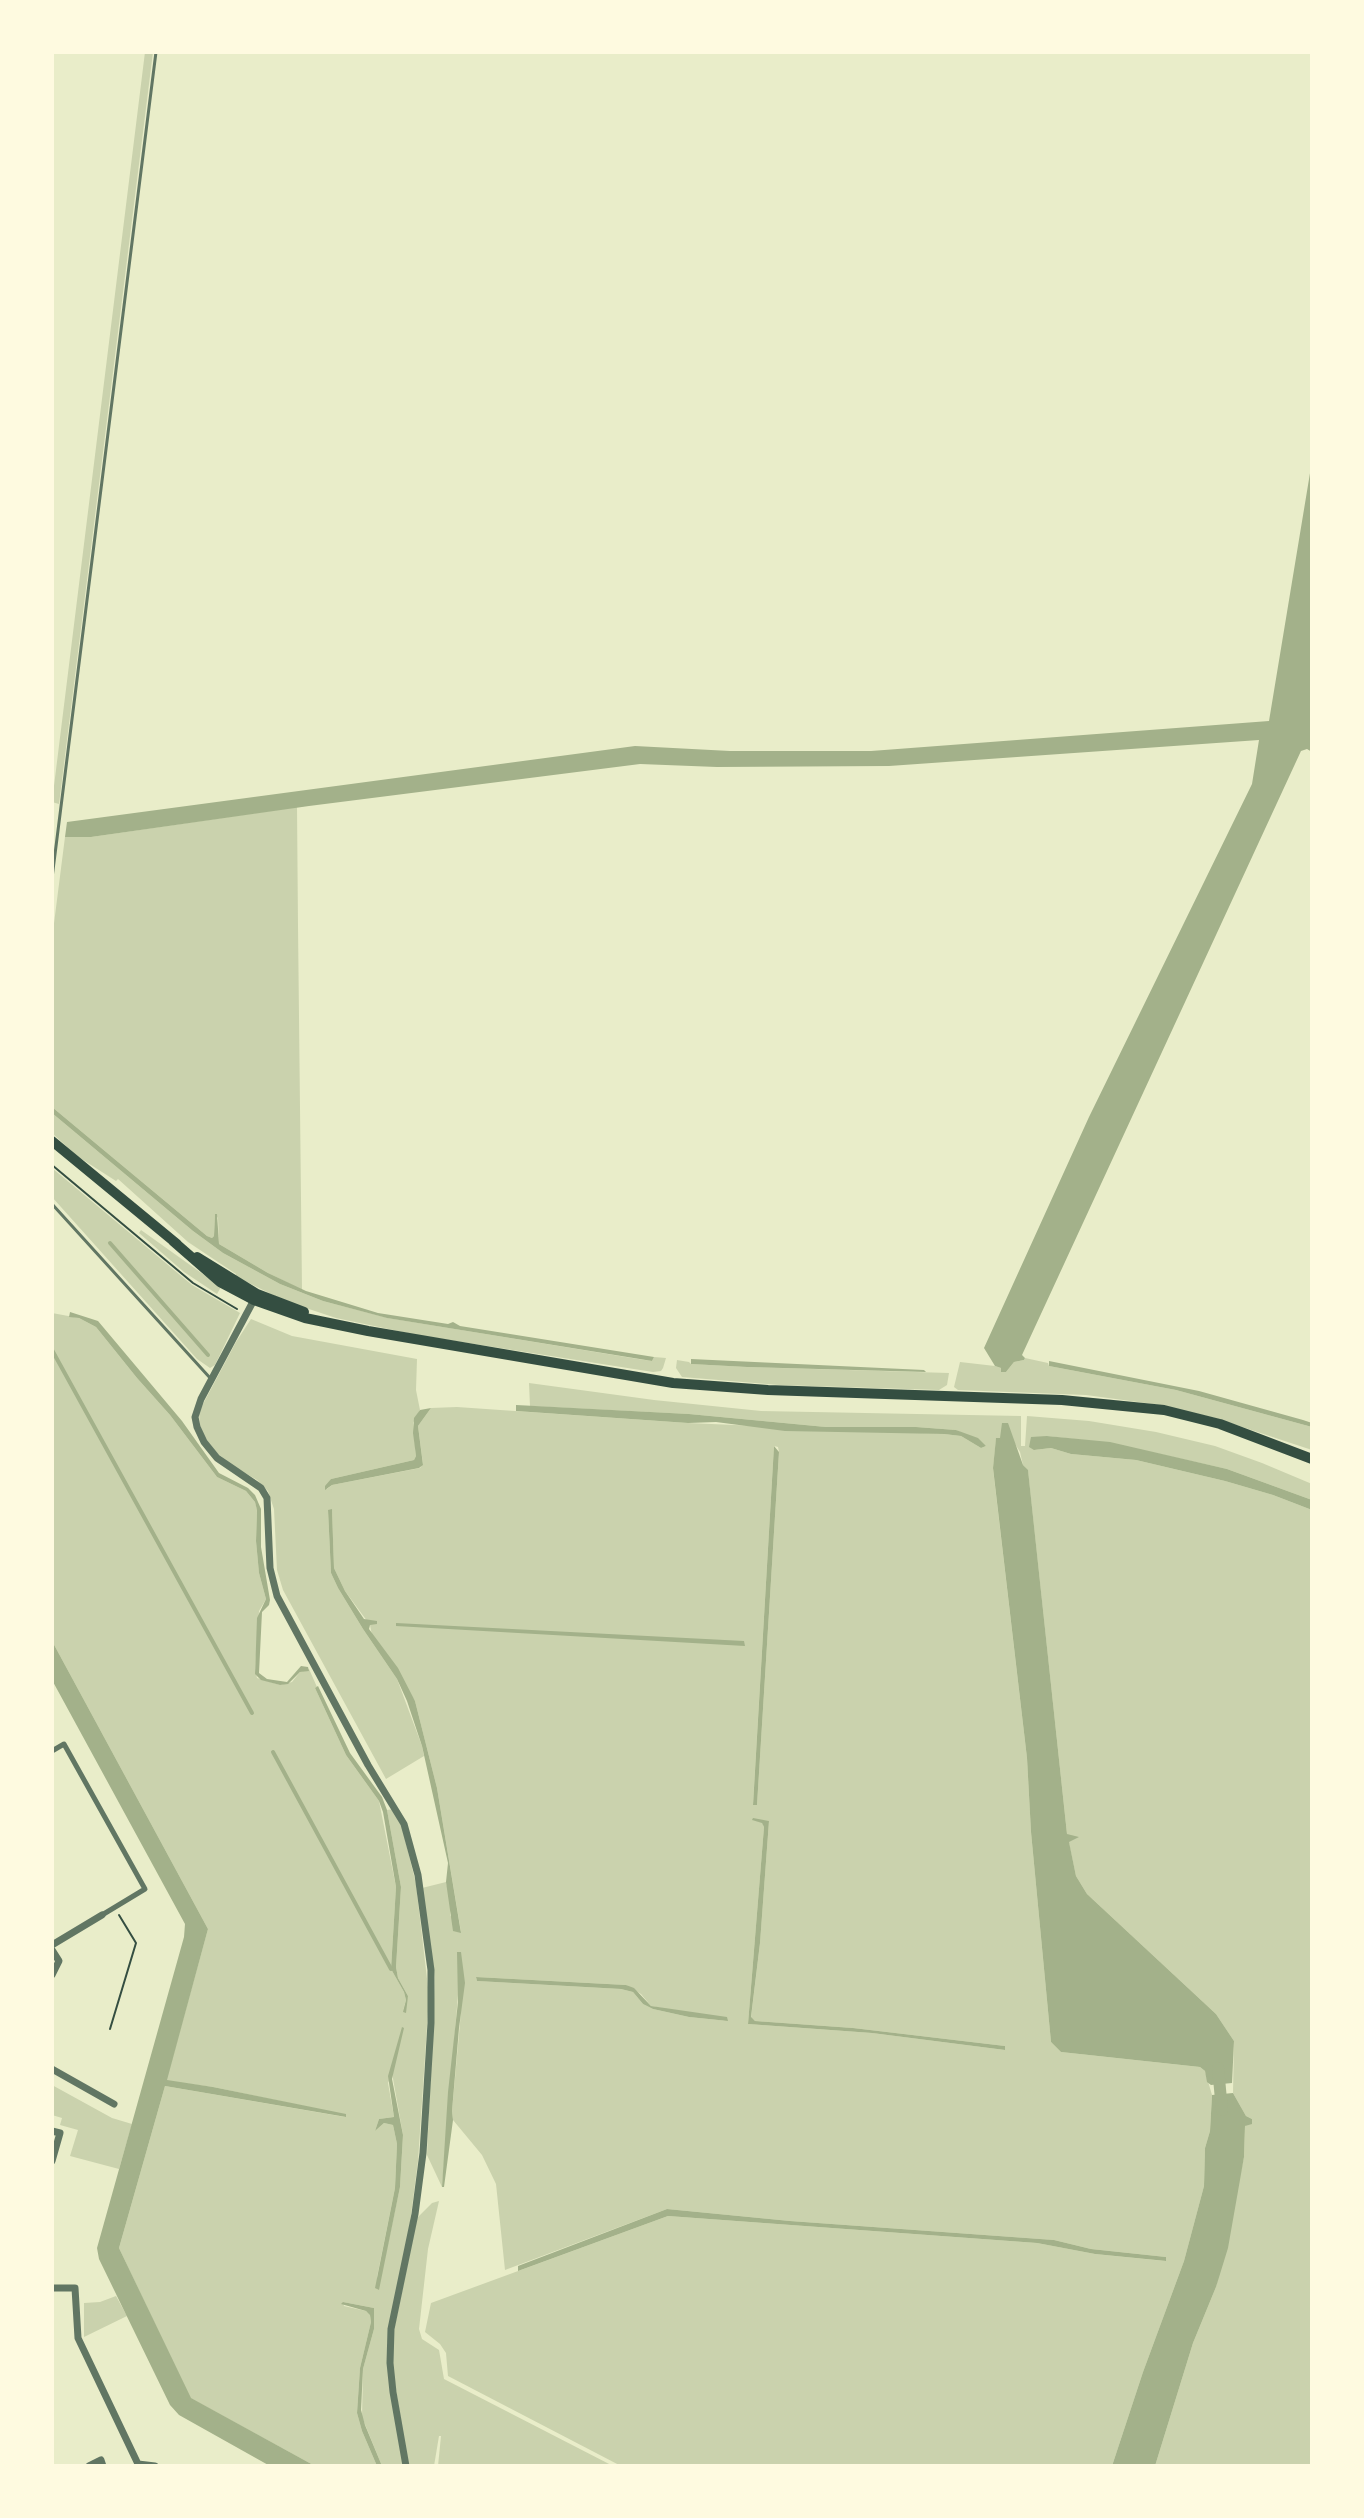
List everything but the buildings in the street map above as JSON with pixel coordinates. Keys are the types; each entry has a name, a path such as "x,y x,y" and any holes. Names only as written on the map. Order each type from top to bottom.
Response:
{"main road":[{"path":"52,1141 173,1241 255,1297 305,1318 673,1383 768,1390 1062,1400 1164,1410 1220,1424 1312,1459"}],"street":[{"path":"255,1297 198,1407 195,1417 197,1427 217,1458 261,1488 267,1498 270,1568 277,1596 368,1765 404,1824 418,1875 431,1970 431,2023 419,2185 391,2329 390,2363 406,2466"},
{"path":"52,1751 64,1744 145,1889 52,1947 59,1961 52,1975"},
{"path":"52,2069 114,2104"},
{"path":"52,2131 60,2133 52,2161"},
{"path":"52,2288 75,2288 78,2338 137,2465 155,2466"},
{"path":"89,2466 101,2460 103,2466"}],"lane":[{"path":"52,878 156,52"},
{"path":"52,1204 212,1380"}],"path":[{"path":"52,1165 193,1283 246,1314"},
{"path":"110,2029 136,1943 115,1907"}],"shaded area":[{"path":"145,52 153,52 59,804 52,802"},
{"path":"1312,461 1312,752 1307,749 1301,751 1022,1355 1025,1358 1014,1362 1006,1372 995,1366 984,1348 1089,1117 1252,784 1259,740 889,766 640,764 91,837 65,837 67,822 635,746 730,751 871,751 1269,721"},
{"path":"297,807 302,1290 219,1244 218,1218 215,1214 214,1236 207,1236 52,1107 52,939 65,837 91,837"},
{"path":"52,1107 207,1236 214,1236 217,1214 219,1244 306,1291 378,1313 448,1324 453,1322 460,1326 654,1357 652,1361 387,1318 323,1301 280,1284 223,1253 193,1231 52,1113"},
{"path":"52,1113 193,1231 223,1253 280,1284 323,1301 388,1318 638,1359 652,1361 654,1357 666,1358 663,1368 653,1372 417,1335 336,1318 285,1301 235,1276 188,1242 118,1179 116,1181 77,1156 52,1133"},
{"path":"52,1168 192,1285 240,1313 215,1365 210,1368 197,1359 52,1197"},
{"path":"141,1230 221,1287 217,1294 184,1272 139,1233"},
{"path":"70,1312 98,1321 182,1421 219,1473 255,1495 261,1509 261,1547 270,1600 262,1612 259,1673 267,1679 287,1682 301,1666 308,1667 309,1671 300,1672 288,1684 280,1685 261,1680 255,1674 257,1618 266,1599 259,1573 255,1502 246,1491 217,1477 96,1327 79,1318 69,1317"},
{"path":"52,1313 79,1318 96,1327 217,1477 246,1491 255,1502 259,1573 266,1599 259,1611 257,1678 280,1685 292,1682 300,1672 309,1669 346,1755 379,1801 396,1887 391,1969 404,1992 406,2000 403,2011 408,1996 396,1967 401,1887 387,1810 394,1809 402,1827 416,1884 429,1996 418,2161 409,2230 387,2346 403,2466 382,2466 362,2417 363,2369 374,2329 374,2308 343,2302 344,2306 370,2314 371,2322 360,2368 357,2413 377,2466 315,2466 190,2398 119,2248 165,2086 346,2115 213,2087 166,2081 208,1929 52,1641","holes":["392,2073 403,2135 400,2187 378,2290 377,2277 395,2188 397,2144 393,2125 384,2123 375,2131 379,2119 394,2117 388,2083"]},
{"path":"251,1319 292,1336 417,1359 416,1390 420,1410 413,1423 414,1460 331,1479 327,1489 332,1485 420,1468 423,1464 418,1426 431,1408 944,1434 961,1436 981,1448 986,1446 956,1430 826,1427 689,1414 530,1406 529,1383 761,1411 1021,1416 1021,1446 1025,1446 1027,1416 1089,1421 1215,1446 1312,1484 1312,1500 1227,1469 1110,1443 1047,1436 1034,1450 1051,1448 1071,1454 1136,1460 1225,1481 1312,1510 1312,2466 1155,2466 1193,2343 1216,2287 1244,2157 1245,2126 1252,2119 1246,2116 1233,2093 1234,2041 1216,2014 1087,1894 1076,1876 1067,1834 1028,1471 1012,1439 996,1439 993,1469 1027,1758 1051,2042 1061,2052 1200,2067 1205,2071 1212,2095 1204,2186 1184,2261 1112,2466 621,2466 448,2376 446,2353 425,2332 431,2303 668,2216 1037,2243 1095,2254 1165,2261 1166,2257 1091,2249 1054,2240 667,2209 505,2270 496,2184 482,2155 453,2120 461,2012 459,1983 442,2187 427,2155 435,1977 422,1888 446,1882 450,1915 461,1932 437,1788 415,1701 372,1635 370,1625 345,1591 334,1568 332,1510 328,1510 331,1573 363,1629 397,1679 422,1746 424,1756 386,1779 283,1590 277,1570 274,1509 268,1491 217,1453 200,1426 199,1414 203,1404","holes":["774,1446 778,1447 779,1452 757,1805 753,1804","753,1820 769,1821 751,2018 755,2021 853,2028 1005,2046 1005,2050 872,2033 748,2024 762,1822","476,1977 626,1985 641,1994 651,2006 728,2021 653,2009 643,2004 633,1992 621,1989 477,1981"]},
{"path":"1025,1358 1048,1363 1049,1366 1176,1390 1312,1427 1312,1450 1215,1418 1160,1405 1086,1395 958,1390 954,1387 960,1362 995,1366 1006,1372 1014,1362"},
{"path":"691,1359 924,1370 926,1372 691,1364"},
{"path":"677,1360 691,1364 747,1367 949,1373 947,1385 939,1390 779,1385 682,1377 676,1368"},
{"path":"1049,1361 1199,1391 1303,1420 1312,1423 1312,1427 1176,1390 1049,1366"},
{"path":"516,1405 689,1414 826,1427 956,1430 978,1438 986,1446 981,1448 961,1436 944,1434 785,1431 716,1422 688,1423 516,1411"},
{"path":"431,1408 418,1426 423,1465 332,1485 325,1490 331,1479 414,1460 414,1418 420,1410"},
{"path":"1002,1423 1008,1423 1023,1465 1028,1470 1067,1834 1079,1837 1069,1842 1076,1876 1087,1894 1216,2014 1234,2041 1232,2083 1211,2085 1200,2067 1061,2052 1051,2042 1027,1758 993,1468 996,1438 1000,1438"},
{"path":"1031,1437 1110,1442 1227,1469 1312,1500 1312,1510 1225,1481 1136,1460 1029,1447"},
{"path":"774,1446 779,1452 757,1805 753,1805"},
{"path":"332,1509 334,1568 364,1619 377,1621 369,1629 398,1668 415,1701 437,1788 461,1933 453,1931 446,1882 448,1863 422,1746 407,1701 397,1679 363,1629 331,1573 328,1510"},
{"path":"396,1623 744,1641 745,1646 396,1626"},
{"path":"52,1641 208,1929 167,2080 346,2114 346,2117 165,2086 119,2248 191,2398 315,2466 270,2466 179,2415 170,2405 99,2259 97,2248 184,1937 185,1924 52,1680"},
{"path":"318,1686 350,1753 382,1797 387,1810 401,1887 396,1967 408,1996 406,2013 403,2012 404,1992 391,1969 396,1887 383,1812 379,1801 346,1755 315,1688"},
{"path":"753,1818 769,1821 751,2017 755,2021 853,2028 1005,2046 1005,2050 872,2033 748,2024 764,1827"},
{"path":"457,1952 461,1952 465,1983 453,2120 442,2187 458,2002"},
{"path":"476,1977 626,1985 634,1988 651,2006 727,2017 728,2021 653,2009 643,2004 633,1992 621,1989 477,1981"},
{"path":"402,2027 392,2079 403,2135 400,2187 379,2290 375,2288 395,2188 397,2144 393,2125 384,2123 375,2131 379,2119 394,2117 388,2076"},
{"path":"52,2085 112,2118 132,2124 119,2169 70,2156 78,2130 60,2125 62,2118 52,2115"},
{"path":"1233,2093 1246,2116 1252,2119 1252,2124 1245,2126 1244,2157 1228,2248 1216,2287 1193,2343 1155,2466 1112,2466 1184,2261 1204,2186 1212,2095"},
{"path":"439,2201 428,2249 419,2329 422,2339 439,2350 444,2379 613,2466 438,2466 439,2436 434,2466 408,2466 392,2364 394,2330 417,2218 432,2203"},
{"path":"667,2209 1054,2240 1091,2249 1166,2257 1166,2261 1095,2254 1037,2243 668,2216 518,2271 518,2266"},
{"path":"116,2296 127,2316 84,2337 84,2303 100,2302"},
{"path":"341,2304 374,2308 374,2329 363,2369 361,2410 382,2466 377,2466 357,2413 360,2368 370,2315"}],"waterway":[{"path":"110,1243 208,1355"},
{"path":"52,1350 252,1713"},
{"path":"273,1752 391,1969"},
{"path":"1218,2068 1222,2110"}]}
